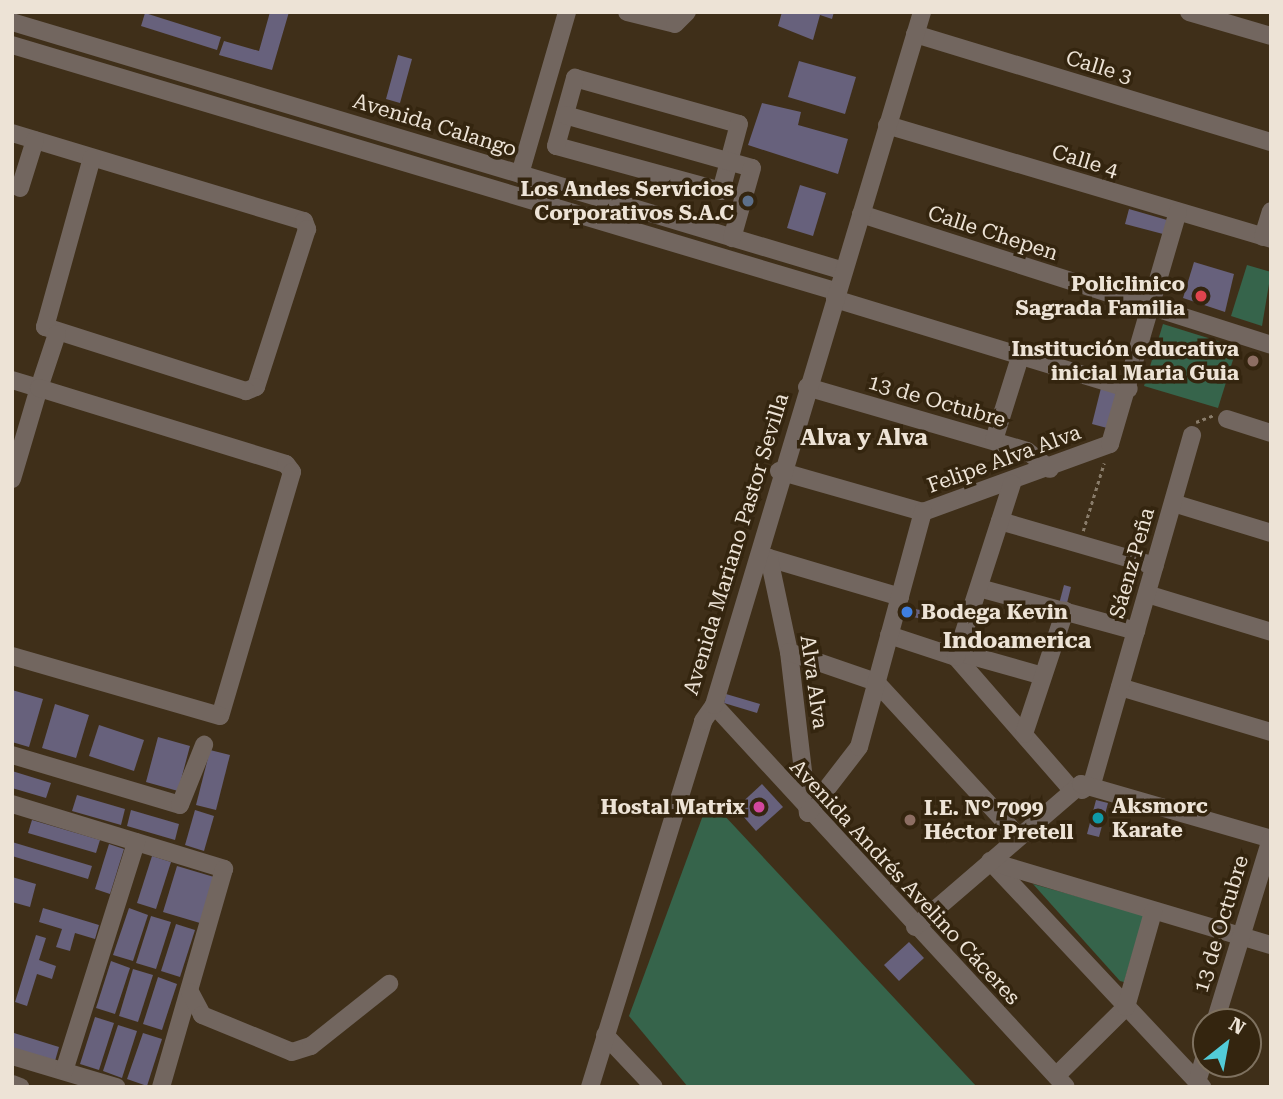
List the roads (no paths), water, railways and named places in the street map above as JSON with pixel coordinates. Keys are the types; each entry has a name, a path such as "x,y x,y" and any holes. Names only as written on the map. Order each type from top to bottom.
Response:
{"street":[{"path":"520,174 566,12"},
{"path":"637,14 675,24 687,12"},
{"name":"Avenida Mariano Pastor Sevilla","path":"590,1087 703,721 714,705 762,556 779,471 837,296 922,12"},
{"path":"1189,12 1271,36"},
{"path":"1230,12 1271,24"},
{"name":"Avenida Calango","path":"12,22 844,271"},
{"name":"Calle 3","path":"915,34 1271,142"},
{"path":"12,45 837,296 1129,389"},
{"path":"575,78 739,124 729,162 721,191 556,146 575,78"},
{"path":"565,116 752,168 732,238"},
{"name":"Calle 4","path":"887,125 1267,238"},
{"path":"12,133 295,217 307,229 256,387 246,391 57,334 43,320 92,158"},
{"path":"20,188 35,140"},
{"path":"1267,238 1271,211"},
{"name":"Felipe Alva Alva","path":"923,512 1012,484 1110,444 1129,389 1178,212"},
{"name":"Calle Chepen","path":"861,214 1271,345"},
{"path":"12,479 57,334"},
{"path":"994,440 1021,354"},
{"path":"12,380 286,464 292,472 220,716 12,656"},
{"name":"13 de Octubre","path":"807,387 1027,451 1050,469"},
{"path":"1227,419 1271,433"},
{"name":"Sáenz Peña","path":"1092,784 1192,435"},
{"path":"779,471 923,512 859,747 808,813"},
{"path":"957,654 1012,484"},
{"path":"1173,503 1271,533"},
{"path":"1000,520 1155,566"},
{"path":"762,556 900,597"},
{"name":"Alva Alva","path":"762,556 789,652 808,813"},
{"path":"979,588 1136,631"},
{"path":"1147,594 1271,632"},
{"path":"1024,734 1065,611"},
{"path":"889,635 1043,676"},
{"path":"789,652 876,682 1018,836"},
{"path":"957,654 1071,789"},
{"path":"1120,687 1271,732"},
{"name":"Avenida Andrés Avelino Cáceres","path":"714,705 808,813 1061,1081"},
{"path":"12,755 180,806 204,745"},
{"path":"1045,812 1092,784"},
{"path":"915,927 1071,789 1092,784 1271,839"},
{"path":"12,804 219,865 224,877 161,1087"},
{"name":"13 de Octubre","path":"1219,1008 1271,839"},
{"path":"64,1071 136,842"},
{"path":"990,861 1271,946"},
{"path":"990,861 1200,1084"},
{"path":"1061,1081 1126,1007 1153,912"},
{"path":"190,992 202,1015 292,1052 311,1046 389,984"},
{"path":"179,1027 202,1015"},
{"path":"605,1035 654,1087"},
{"path":"12,1056 116,1087"},
{"path":"12,1084 20,1087"}],"place":[{"name":"Los Andes Servicios Corporativos S.A.C","path":"748,201"},
{"name":"Policlinico Sagrada Familia","path":"1201,296"},
{"name":"Institución educativa inicial Maria Guia","path":"1253,361"},
{"name":"Bodega Kevin","path":"907,612"},
{"name":"Hostal Matrix","path":"759,807"},
{"name":"Aksmorc Karate","path":"1098,818"},
{"name":"I.E. N° 7099 Héctor Pretell","path":"910,820"}],"district":[{"name":"Alva y Alva","path":"864,438"},
{"name":"Indoamerica","path":"1017,641"}]}
